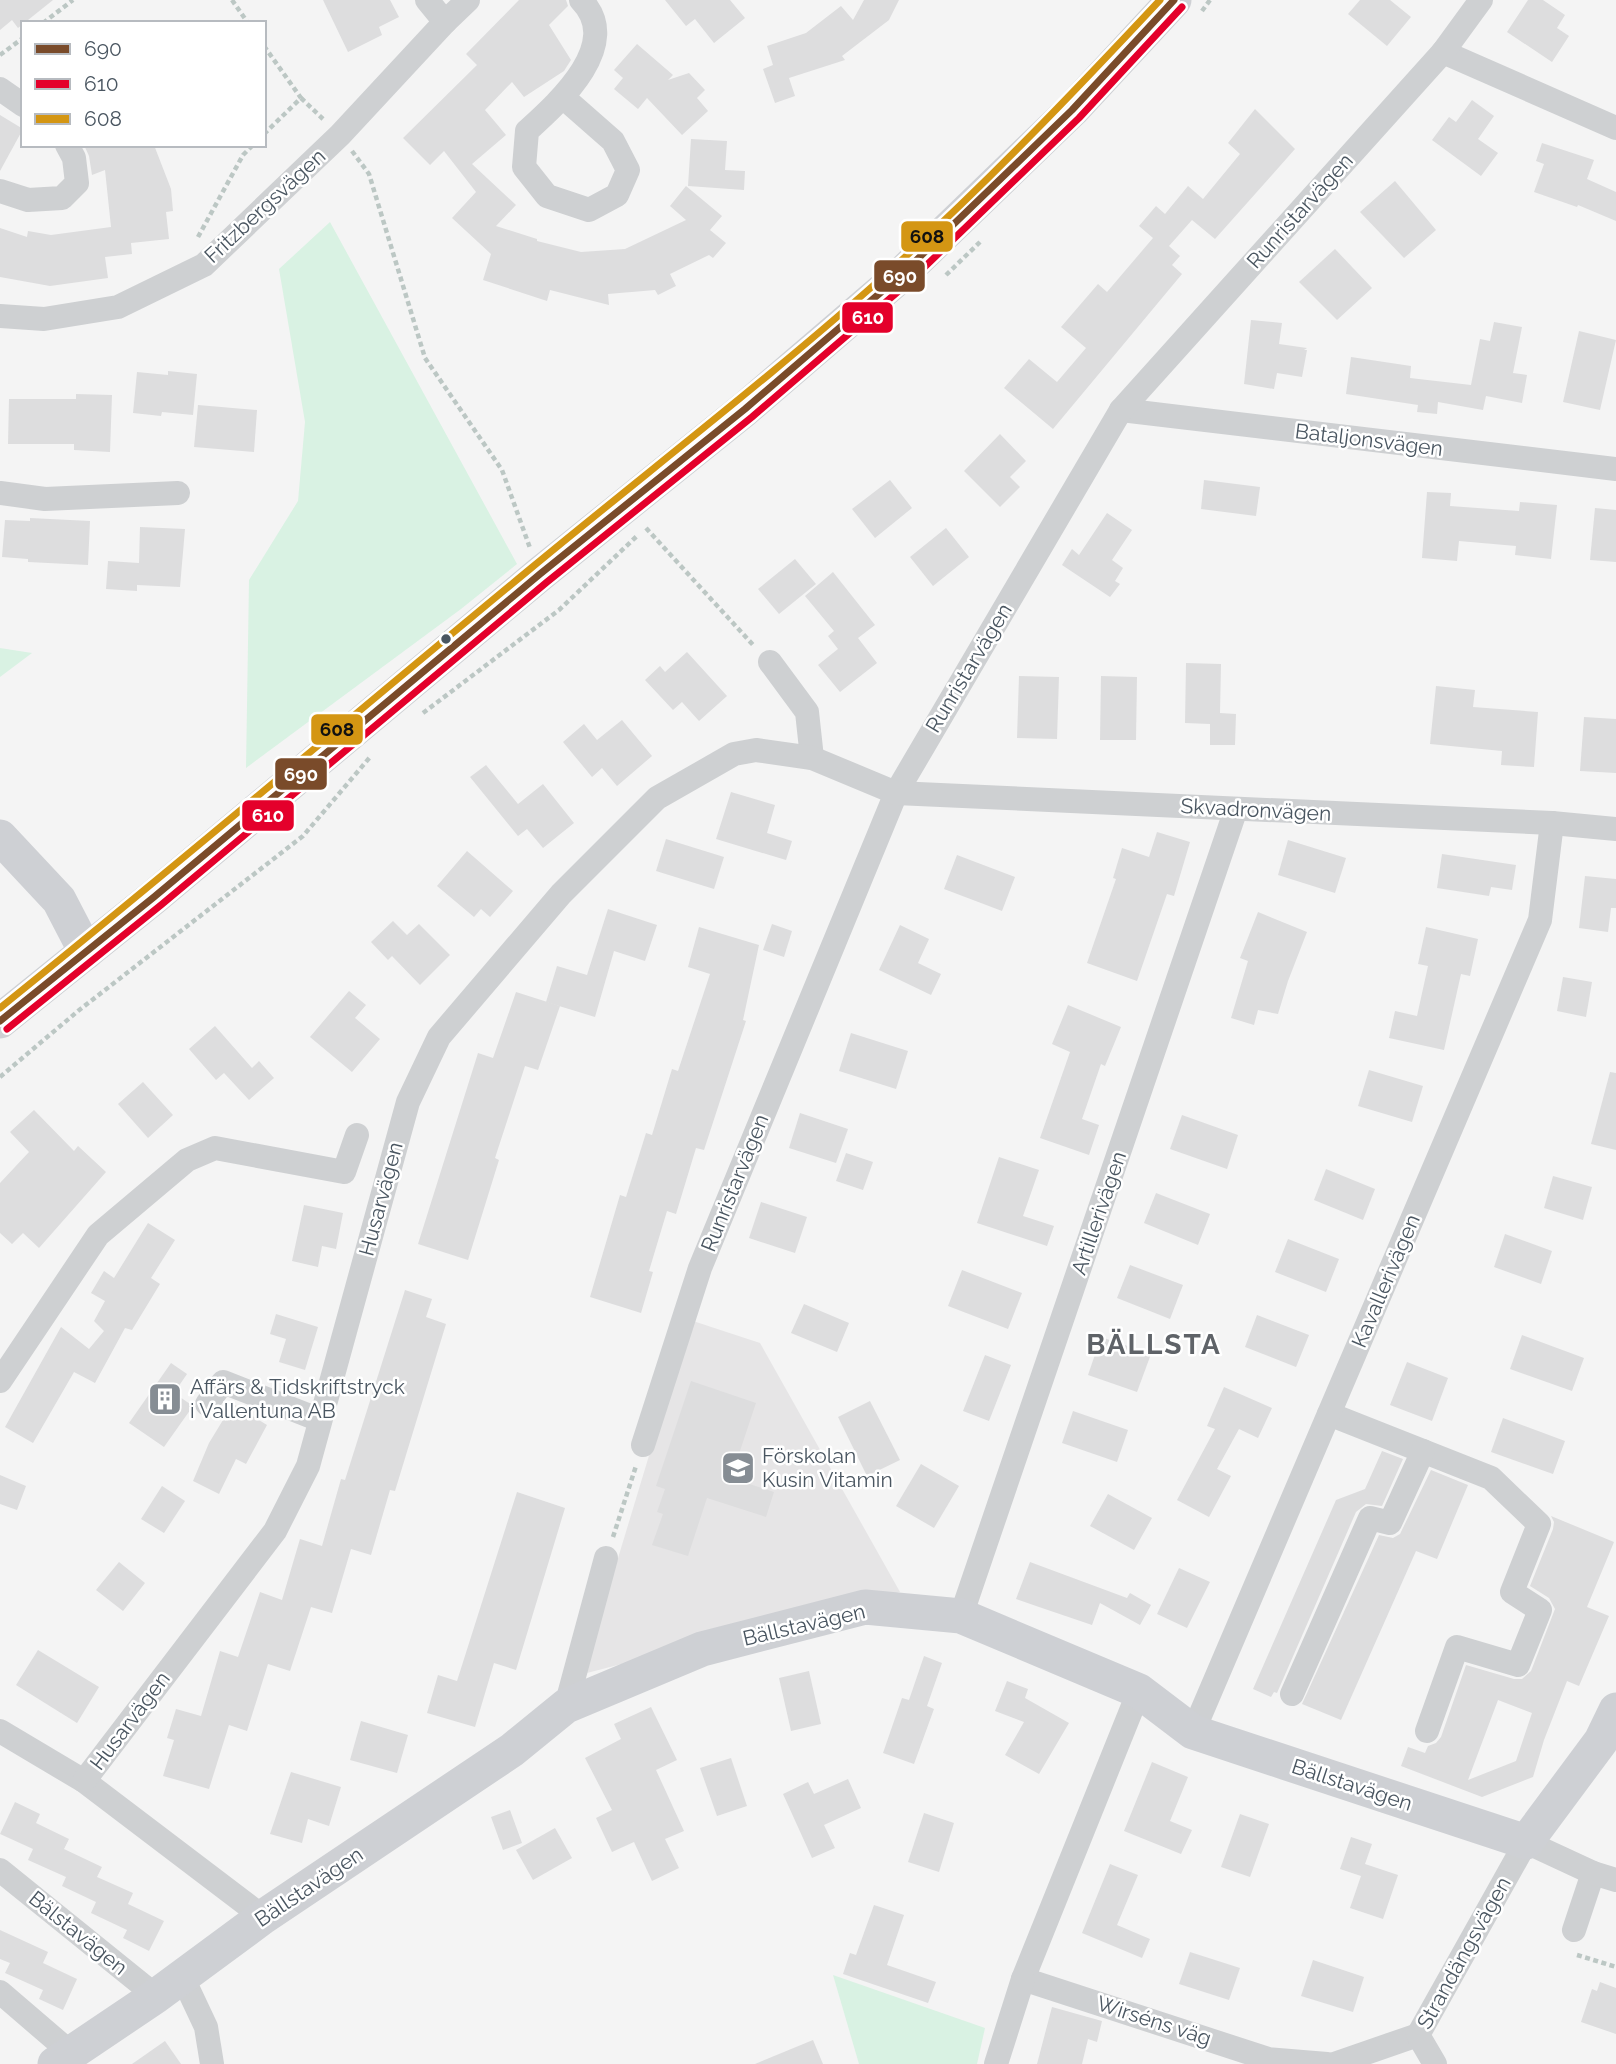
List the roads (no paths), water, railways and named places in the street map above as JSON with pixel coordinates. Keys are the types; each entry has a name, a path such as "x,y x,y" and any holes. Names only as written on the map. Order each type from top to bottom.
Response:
{"street":[{"path":"427,0 445,22"},
{"name":"Fritzbergsvägen","path":"0,316 44,319 118,307 204,265 340,135 468,0"},
{"path":"564,98 613,141 628,170 617,195 589,210 547,196 523,167 527,131 564,98 593,52 596,30 587,6 581,0"},
{"path":"0,1021 540,574 746,408 901,275 1072,110 1174,0"},
{"name":"Runristarvägen","path":"643,1445 700,1268 896,793 1121,410 1443,51 1481,0"},
{"path":"1443,51 1616,128"},
{"path":"0,89 21,104"},
{"path":"0,191 28,200 62,198 77,183 74,158 68,147"},
{"name":"Bataljonsvägen","path":"1121,410 1616,469"},
{"path":"0,493 45,499 178,493"},
{"path":"769,663 807,712 811,758"},
{"name":"Husarvägen","path":"84,1781 275,1531 308,1466 408,1102 439,1037 561,894 657,798 734,754 756,750 811,758 896,793"},
{"name":"Skvadronvägen","path":"896,793 1552,823 1616,829"},
{"name":"Artillerivägen","path":"961,1616 1236,809"},
{"name":"Kavallerivägen","path":"1193,1732 1540,920 1552,823"},
{"path":"0,837 59,900 86,952"},
{"path":"0,1381 98,1235 187,1160 215,1148 344,1172 357,1135"},
{"path":"207,1405 223,1382 320,1420"},
{"path":"1329,1414 1491,1478 1539,1524 1513,1592 1540,1610 1518,1665 1457,1647 1427,1731"},
{"path":"1292,1693 1370,1518 1391,1523 1423,1451"},
{"path":"566,1706 606,1558"},
{"name":"Bällstavägen","path":"0,1992 63,2058 169,1986 263,1917 512,1750 566,1706 702,1649 865,1607 961,1616 1139,1691 1193,1732 1526,1842"},
{"path":"996,2064 1023,1979 1139,1691"},
{"path":"1572,1941 1605,1876 1526,1842 1601,1741 1616,1710"},
{"path":"0,1731 84,1781 263,1917"},
{"name":"Strandängsvägen","path":"1435,2064 1418,2035 1526,1842"},
{"name":"Bälstavägen","path":"0,1870 169,1986"},
{"name":"Wirséns väg","path":"1023,1979 1268,2059 1327,2064"},
{"path":"169,1986 206,2027 212,2064"},
{"path":"1335,2064 1418,2035"}],"place":[{"name":"Affärs & Tidskriftstryck i Vallentuna AB","path":"165,1399"},
{"name":"Förskolan Kusin Vitamin","path":"738,1468"}],"district":[{"name":"BÄLLSTA","path":"1154,1344"}]}
